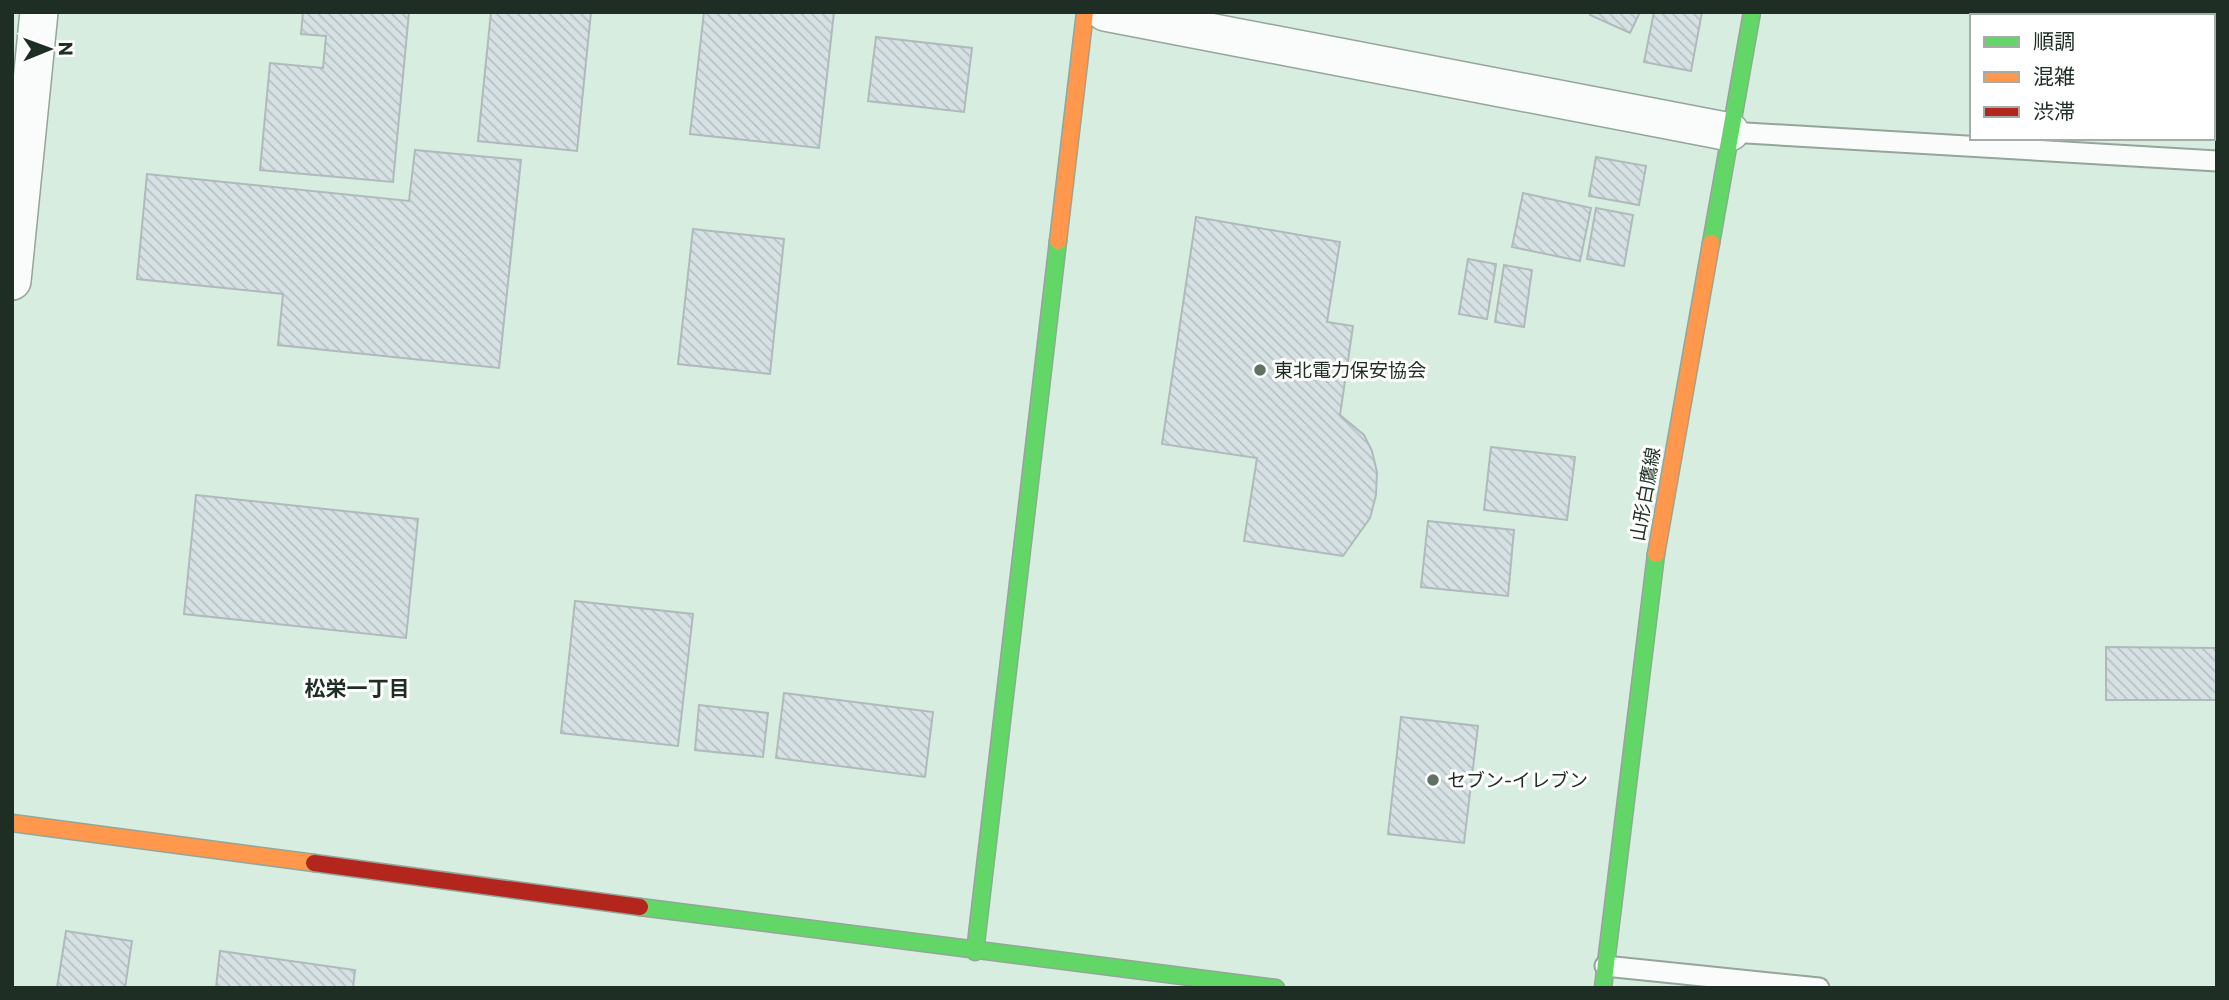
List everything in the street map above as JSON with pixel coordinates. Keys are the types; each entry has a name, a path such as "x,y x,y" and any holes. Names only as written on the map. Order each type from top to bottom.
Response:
{"street":[{"path":"12,281 40,12"},
{"path":"975,952 1085,12"},
{"path":"1105,12 1730,132"},
{"name":"山形白鷹線","path":"1603,988 1653,568 1752,12"},
{"path":"12,823 975,952 1276,988"}],"lane":[{"path":"1730,132 2217,161"},
{"path":"1605,965 1819,988"}],"building":[{"path":"303,12 409,12 393,182 260,170 270,63 323,68 326,36 301,34"},
{"path":"491,12 591,12 577,151 478,141"},
{"path":"704,12 834,12 819,148 690,134"},
{"path":"1591,12 1640,12 1630,33 1590,15"},
{"path":"1654,12 1702,12 1691,71 1644,62"},
{"path":"876,37 972,48 964,112 868,101"},
{"path":"415,150 521,160 499,368 278,345 283,294 137,279 147,174 409,201"},
{"path":"1596,157 1646,166 1639,205 1589,196"},
{"path":"1523,193 1591,208 1580,261 1512,247"},
{"path":"1596,208 1633,215 1624,266 1587,259"},
{"name":"東北電力保安協会","path":"1196,217 1340,242 1327,322 1353,326 1340,415 1364,435 1372,451 1377,472 1376,495 1370,518 1343,556 1244,541 1257,458 1162,444"},
{"path":"693,229 784,239 770,374 678,364"},
{"path":"1468,259 1496,264 1487,319 1459,314"},
{"path":"1504,265 1532,270 1524,327 1495,322"},
{"path":"1491,447 1575,457 1567,520 1484,510"},
{"path":"196,495 418,519 406,638 184,614"},
{"path":"1428,521 1514,530 1508,596 1421,587"},
{"path":"575,601 693,614 678,746 561,733"},
{"path":"2106,647 2217,648 2217,700 2106,700"},
{"path":"784,693 933,712 925,777 776,758"},
{"path":"699,705 768,713 763,757 695,750"},
{"name":"セブン-イレブン","path":"1401,717 1478,726 1464,843 1388,834"},
{"path":"66,931 132,941 125,988 57,988"},
{"path":"220,951 355,970 353,988 216,988"}],"traffic: fast":[{"path":"1711,243 1752,12"},
{"path":"975,952 1058,241"},
{"path":"1603,988 1656,554"},
{"path":"640,907 1276,988"}],"traffic: slow":[{"path":"1058,241 1085,12"},
{"path":"1656,554 1711,243"},
{"path":"12,823 314,863"}],"traffic: jam":[{"path":"314,863 640,907"}],"place":[{"name":"東北電力保安協会","path":"1260,370"},
{"name":"セブン-イレブン","path":"1433,780"}],"district":[{"name":"松栄一丁目","path":"357,689"}]}
